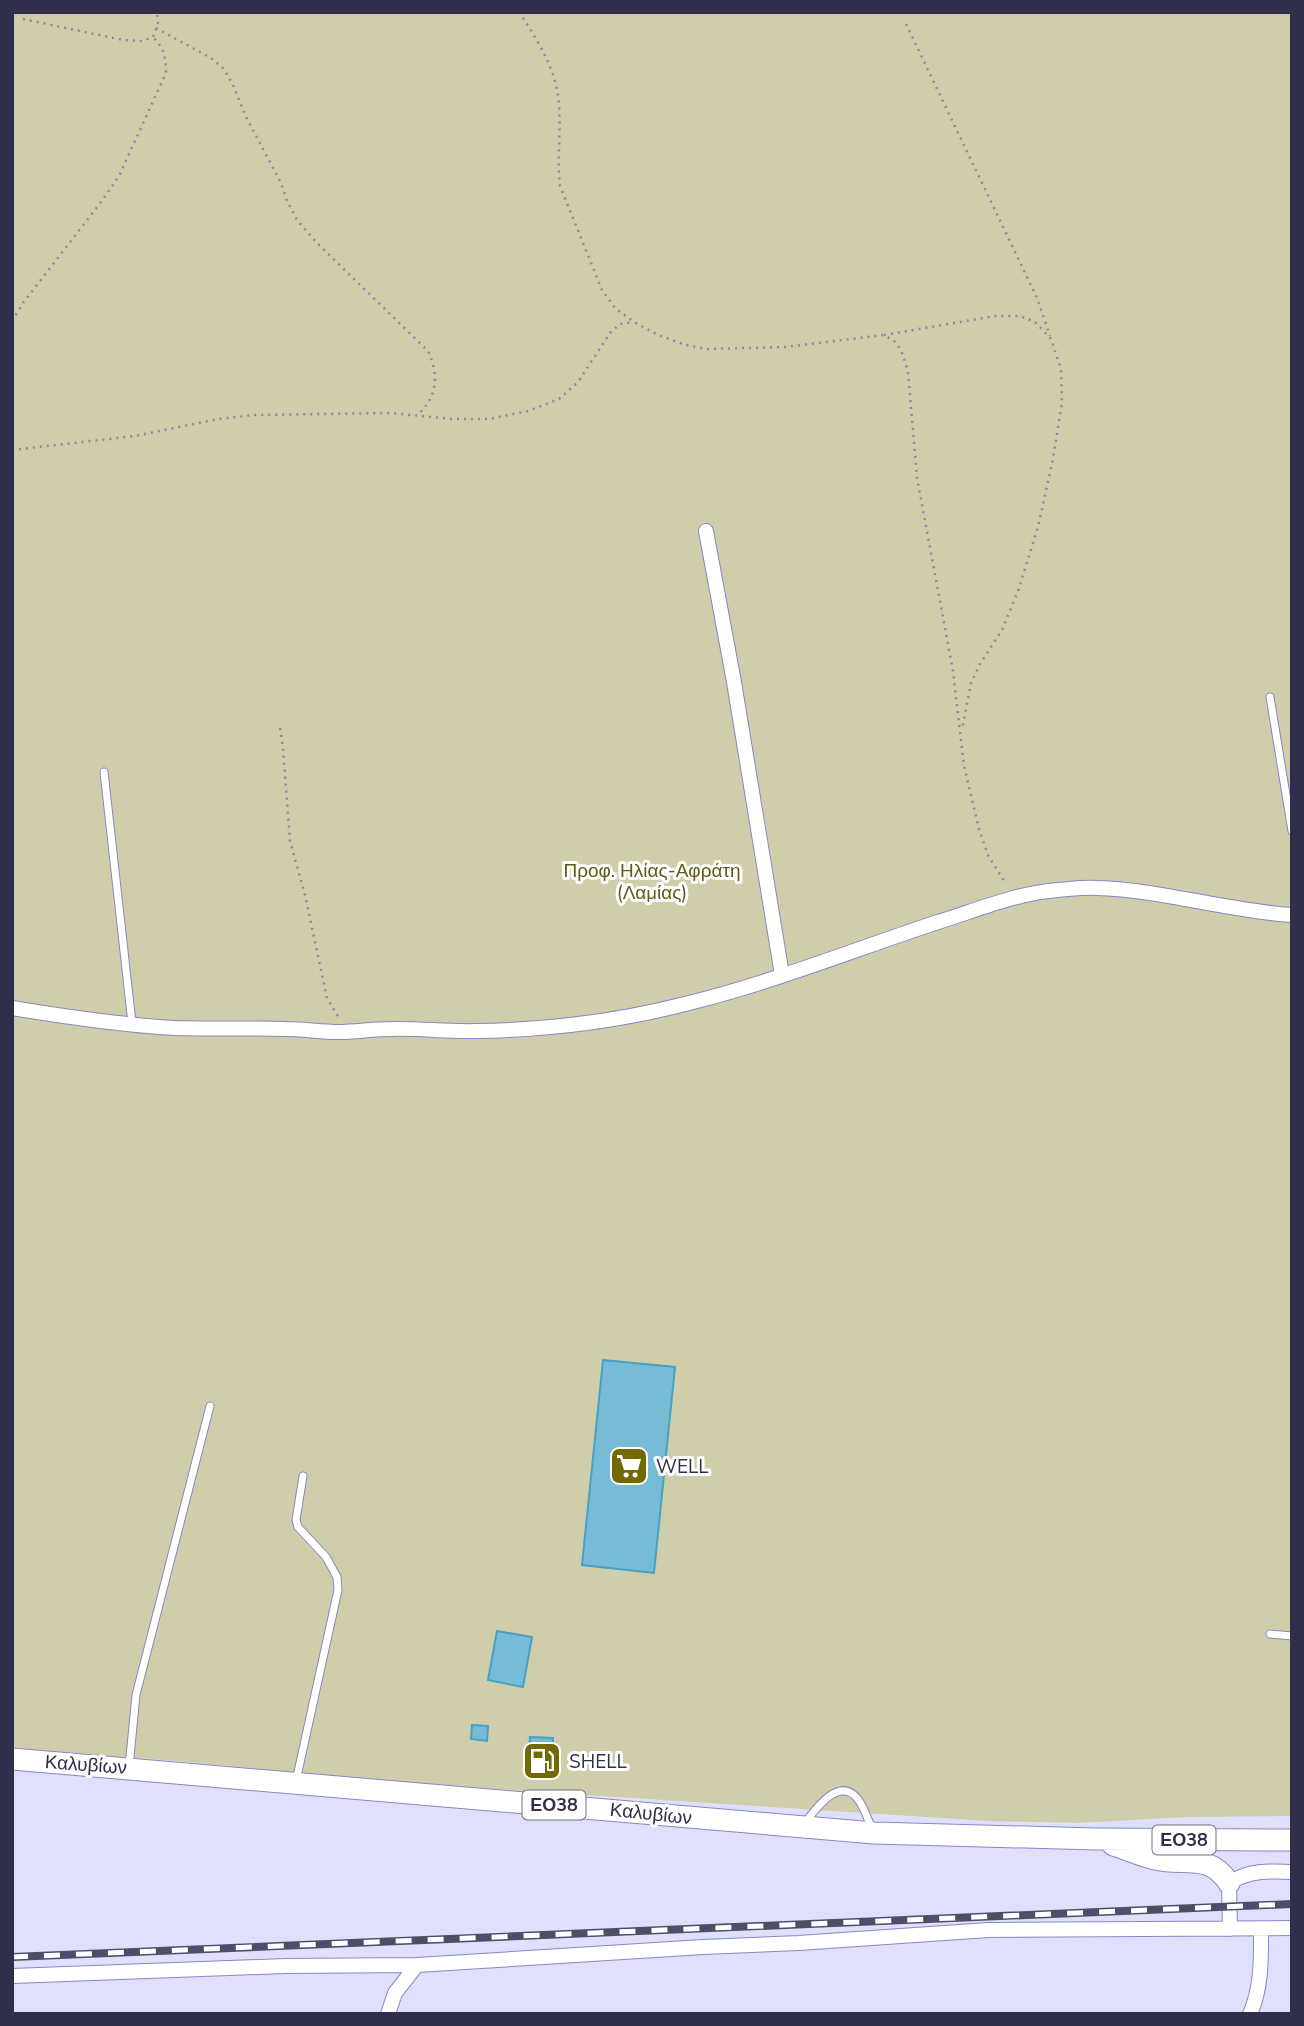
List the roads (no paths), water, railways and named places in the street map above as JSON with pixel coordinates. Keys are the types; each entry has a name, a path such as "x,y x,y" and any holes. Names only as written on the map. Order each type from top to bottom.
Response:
{"main road":[{"name":"Καλυβίων","path":"12,1759 874,1833 1096,1839 1292,1840"},
{"path":"1096,1839 1156,1860 1188,1861 1214,1866 1229,1883"}],"street":[{"path":"706,531 734,682 782,975"},
{"path":"12,1008 53,1015 206,1029 478,1031 586,1023 637,1015 691,1002 782,975 1015,897 1054,890 1097,888 1292,915"},
{"path":"1230,1928 1229,1883 1256,1872 1292,1872"},
{"path":"1250,2014 1259,1986 1261,1928"},
{"path":"12,1976 285,1966 417,1965 988,1930 1292,1928"},
{"path":"388,2014 395,1993 417,1965"}],"lane":[{"path":"1270,697 1292,831"},
{"path":"104,772 132,1023"},
{"path":"130,1768 136,1695 211,1406"},
{"path":"296,1784 338,1590 337,1577 326,1557 298,1527 296,1520 303,1476"},
{"path":"1270,1634 1292,1636"},
{"path":"800,1828 828,1796 838,1791 849,1793 858,1799 874,1833"}],"railway":[{"path":"12,1957 1292,1904"}],"place":[{"name":"WELL","path":"629,1466"},
{"name":"SHELL","path":"542,1761"}],"park label":[{"name":"Προφ. Ηλίας-Αφράτη (Λαμίας)","path":"652,881"}]}
